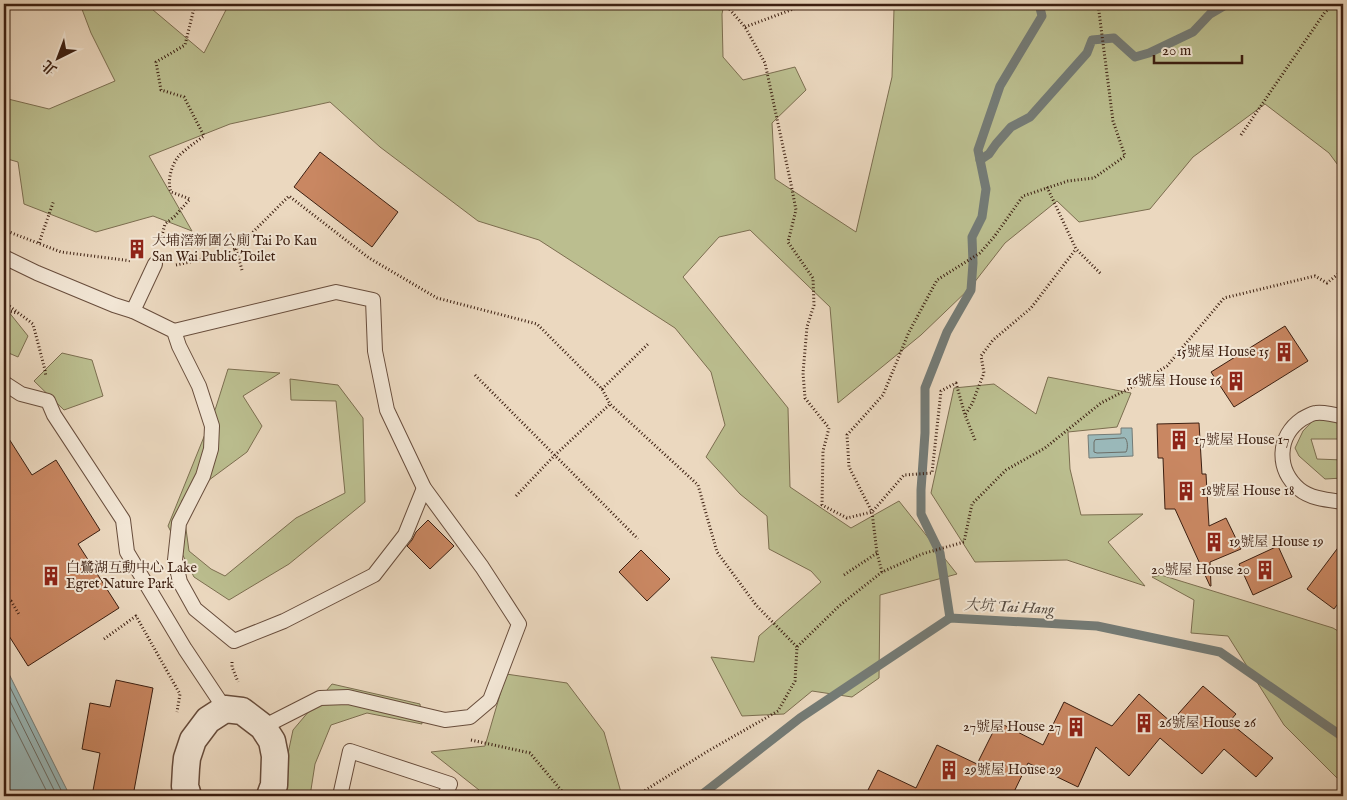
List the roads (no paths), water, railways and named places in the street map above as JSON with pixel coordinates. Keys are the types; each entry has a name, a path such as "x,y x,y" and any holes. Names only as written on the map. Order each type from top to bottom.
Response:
{"street":[{"path":"188,796 185,786 186,768 193,740 208,720 225,709 242,711 263,728 272,741 275,756 274,785 270,796"}],"lane":[{"path":"4,257 37,273 133,311 174,331 336,292 373,300 375,352 387,410 424,488 482,567 519,624 490,700 470,717 446,720 348,696 320,698 263,728"},
{"path":"133,311 155,264"},
{"path":"174,331 199,386 212,426 211,449 203,476 179,523 175,560 180,582 195,609 234,642 284,621 374,575 406,535 424,488"},
{"path":"4,383 21,394 48,401 54,415 123,520 127,552 185,649 225,709"},
{"path":"1343,417 1317,413 1296,423 1284,442 1282,456 1284,469 1300,490 1312,496 1343,502"},
{"path":"340,796 350,751 450,784 445,796"}],"water":[{"path":"1121,428 1132,428 1133,456 1089,458 1088,435 1121,434"},
{"path":"4,664 70,796 4,796"}],"waterway":[{"path":"950,618 940,553 921,514 925,388 947,332 971,290 972,237 982,217 986,189 978,150 1000,86 1042,16 1039,4"},
{"path":"980,160 989,154 1011,127 1030,117 1087,53 1092,40 1114,38 1135,57 1149,53 1193,32 1210,14 1227,4"},
{"name":"大坑 Tai Hang","path":"700,796 800,718 950,618 1097,626 1220,652 1343,737"}],"place":[{"name":"大埔滘新圍公廁 Tai Po Kau San Wai Public Toilet","path":"137,249"},
{"name":"15號屋 House 15","path":"1284,352"},
{"name":"16號屋 House 16","path":"1236,381"},
{"name":"17號屋 House 17","path":"1179,440"},
{"name":"18號屋 House 18","path":"1186,491"},
{"name":"19號屋 House 19","path":"1214,542"},
{"name":"20號屋 House 20","path":"1265,570"},
{"name":"白鷺湖互動中心 Lake Egret Nature Park","path":"51,576"},
{"name":"26號屋 House 26","path":"1144,723"},
{"name":"27號屋 House 27","path":"1076,727"},
{"name":"29號屋 House 29","path":"949,770"}]}
